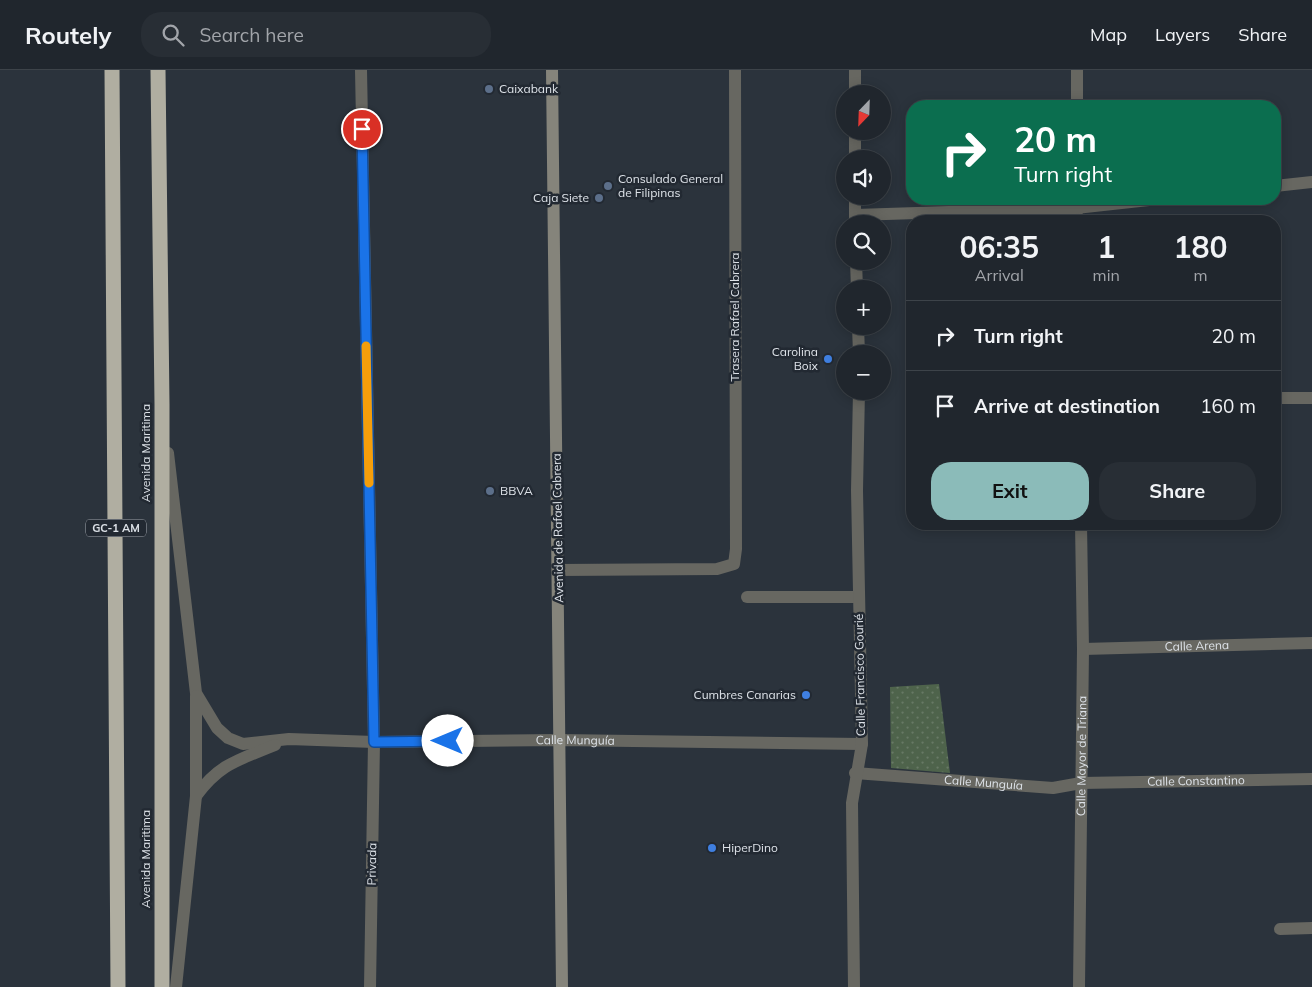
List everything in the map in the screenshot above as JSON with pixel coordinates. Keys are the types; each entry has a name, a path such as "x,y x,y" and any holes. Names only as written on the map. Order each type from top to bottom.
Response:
{"highway":[{"name":"GC-1 AM","path":"112,70 118,987"},
{"name":"Avenida Maritima","path":"158,70 162,404 162,987"}],"street":[{"path":"158,112 166,70"},
{"name":"Privada","path":"361,70 374,742 370,987"},
{"name":"Avenida de Rafael Cabrera","path":"552,70 562,987"},
{"name":"Trasera Rafael Cabrera","path":"558,570 717,569 734,564 736,549 735,70"},
{"path":"855,70 855,85"},
{"path":"1077,70 1077,100"},
{"path":"1281,185 1312,182"},
{"path":"910,215 1048,205"},
{"path":"891,216 906,215"},
{"path":"1281,398 1312,398"},
{"name":"Calle Francisco Gourié","path":"854,987 852,803 855,774 862,744 858,597 859,400"},
{"path":"162,404 196,693 196,796 176,987"},
{"name":"Calle Mayor de Triana","path":"1079,987 1083,649 1081,530"},
{"path":"748,597 858,597"},
{"name":"Calle Arena","path":"1083,649 1312,643"},
{"name":"Calle Munguía","path":"196,693 218,728 228,738 243,744 289,739 374,742 560,740 862,744"},
{"path":"196,796 209,778 225,765 289,739"},
{"name":"Calle Munguía","path":"855,774 1053,788 1082,784"},
{"name":"Calle Constantino","path":"1082,784 1312,779"},
{"path":"1280,929 1312,928"}],"green space":[{"path":"939,684 950,773 891,768 890,687"}],"slow traffic":[{"path":"366,346 369,483"}],"place":[{"name":"Caixabank","path":"489,89"},
{"name":"Consulado General de Filipinas","path":"608,186"},
{"name":"Caja Siete","path":"599,198"},
{"name":"Carolina Boix","path":"828,359"},
{"name":"BBVA","path":"490,491"},
{"name":"Cumbres Canarias","path":"806,695"},
{"name":"HiperDino","path":"712,848"}],"route":[{"path":"362,129 374,742 448,741"}]}
